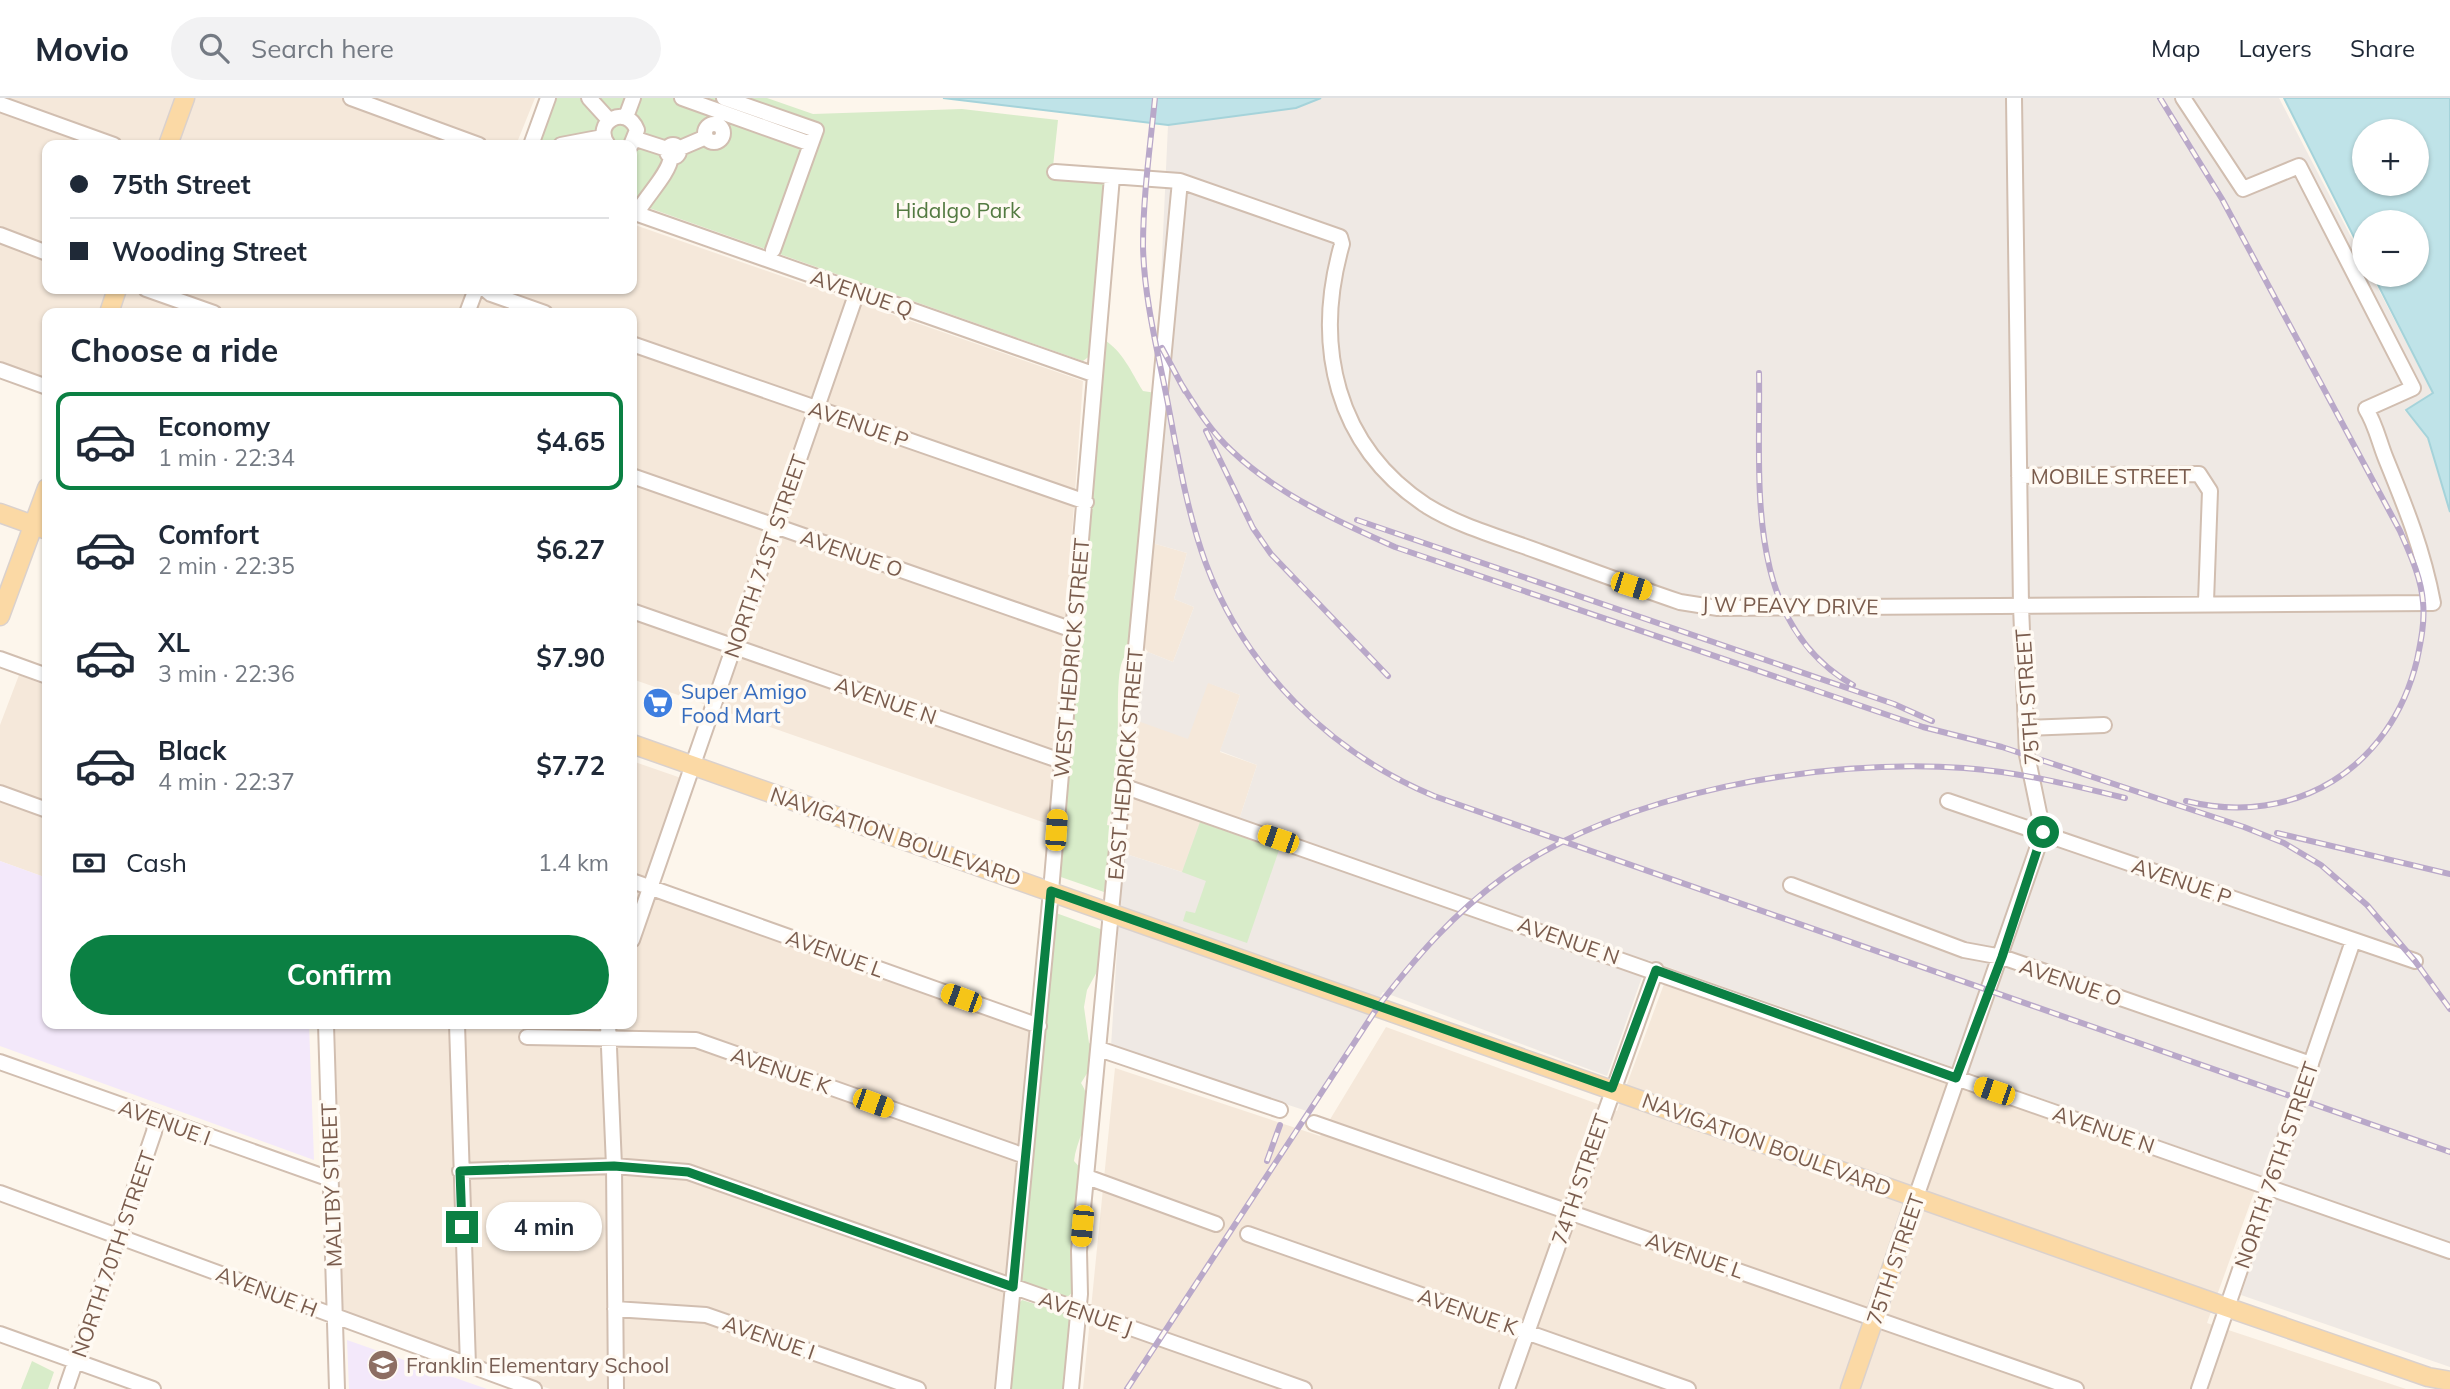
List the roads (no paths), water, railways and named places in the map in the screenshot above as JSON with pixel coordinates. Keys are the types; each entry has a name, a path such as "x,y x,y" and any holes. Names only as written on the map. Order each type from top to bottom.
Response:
{"main road":[{"path":"170,140 185,98"},
{"path":"0,513 41,528 0,616"},
{"name":"NAVIGATION BOULEVARD","path":"637,746 1112,911 2227,1307 2428,1377 2450,1381"},
{"name":"75TH STREET","path":"1850,1389 1916,1197"},
{"name":"NAVIGATION BOULEVARD","path":"2428,1377 2450,1389"}],"street":[{"path":"351,98 465,140"},
{"path":"533,140 548,98"},
{"path":"589,98 609,120"},
{"path":"626,117 633,98"},
{"path":"682,98 811,144"},
{"path":"724,98 816,130 773,250"},
{"name":"75TH STREET","path":"1916,1197 1956,1078 2002,957 2043,832 2027,755 2021,606 2014,98"},
{"name":"J W PEAVY DRIVE","path":"1055,172 1180,181 1340,237 1342,244 1331,287 1328,315 1330,346 1339,392 1360,440 1377,462 1401,487 1429,507 1466,525 1680,602 1718,608 2206,602 2433,603 2424,554 2384,456 2376,426 2366,409 2413,388 2299,166 2242,189 2183,98"},
{"path":"0,104 100,140"},
{"path":"609,120 626,117"},
{"path":"626,117 635,125 634,140"},
{"path":"606,140 609,120"},
{"path":"637,143 672,151 706,137"},
{"path":"637,208 668,170 672,151"},
{"name":"WEST HEDRICK STREET","path":"1003,1389 1039,1026 1112,177"},
{"name":"EAST HEDRICK STREET","path":"1071,1389 1078,1311 1079,1251 1180,181"},
{"name":"AVENUE Q","path":"637,213 1093,374"},
{"path":"0,235 42,251"},
{"name":"NORTH 71ST STREET","path":"637,924 857,292"},
{"path":"160,294 200,308"},
{"path":"491,294 531,308"},
{"name":"AVENUE P","path":"637,346 1086,502"},
{"path":"0,370 42,385"},
{"name":"MOBILE STREET","path":"2019,476 2203,477 2210,491 2206,602"},
{"name":"AVENUE O","path":"637,478 1073,630"},
{"name":"AVENUE N","path":"637,613 1061,761"},
{"path":"0,659 42,674"},
{"path":"2026,727 2104,725"},
{"name":"AVENUE N","path":"1124,786 1656,970 1956,1078 2270,1185 2450,1251"},
{"path":"0,793 42,808"},
{"name":"AVENUE P","path":"1948,801 2415,961"},
{"name":"AVENUE L","path":"637,883 1039,1026"},
{"name":"AVENUE O","path":"1791,885 1964,950 2002,957 2311,1065"},
{"name":"NORTH 76TH STREET","path":"2199,1389 2353,941"},
{"name":"74TH STREET","path":"1507,1389 1656,970"},
{"name":"MALTBY STREET","path":"326,1029 337,1389"},
{"path":"457,1029 467,1366"},
{"path":"608,1029 614,1166 616,1389"},
{"name":"AVENUE K","path":"527,1037 696,1041 1025,1156"},
{"path":"1099,1049 1280,1110"},
{"name":"AVENUE I","path":"0,1062 330,1179"},
{"name":"NORTH 70TH STREET","path":"66,1389 156,1118"},
{"name":"AVENUE L","path":"1314,1123 2076,1389"},
{"name":"AVENUE J","path":"460,1171 614,1166 688,1172 1304,1389"},
{"path":"1087,1177 1216,1224"},
{"name":"AVENUE H","path":"0,1193 534,1389"},
{"name":"AVENUE K","path":"1248,1234 1688,1389"},
{"name":"AVENUE I","path":"615,1309 706,1315 918,1389"},
{"path":"0,1334 153,1389"}],"water":[{"path":"943,98 1321,98 1296,108 1168,125"},
{"path":"2284,98 2450,98 2450,512 2428,438 2406,410 2433,393 2379,287 2429,287 2429,210 2352,210 2352,233"}],"railway":[{"path":"1155,98 1144,209 1144,266 1152,325 1193,525 1223,602 1244,638 1268,672 1296,703 1327,731 1396,778 1434,796 2450,1152"},
{"path":"2160,98 2222,199 2400,531 2417,575 2423,609 2417,660 2404,698 2385,731 2361,759 2333,781 2300,797 2264,806 2226,807 2186,801"},
{"path":"1162,348 1185,391"},
{"path":"1759,373 1760,502 1765,546 1775,587 1792,625 1817,658 1853,685"},
{"path":"1180,382 1217,436 1269,481 1309,506 1395,547 1923,727 2002,747 2244,827 2284,843 2321,865 2367,905 2415,961 2450,1009"},
{"path":"1206,431 1253,528 1271,554 1388,676"},
{"path":"1357,520 1894,704 1932,721"},
{"path":"1127,1389 1393,987 1437,936 1469,905 1504,877 1551,848 1605,823 1663,803 1724,787 1849,769 1908,766 1985,770 2125,798"},
{"path":"2277,833 2450,874"},
{"path":"1267,1161 1280,1125"}],"place":[{"name":"Super Amigo Food Mart","path":"658,703"},
{"name":"Franklin Elementary School","path":"383,1365"}],"park label":[{"name":"Hidalgo Park","path":"958,210"}]}
